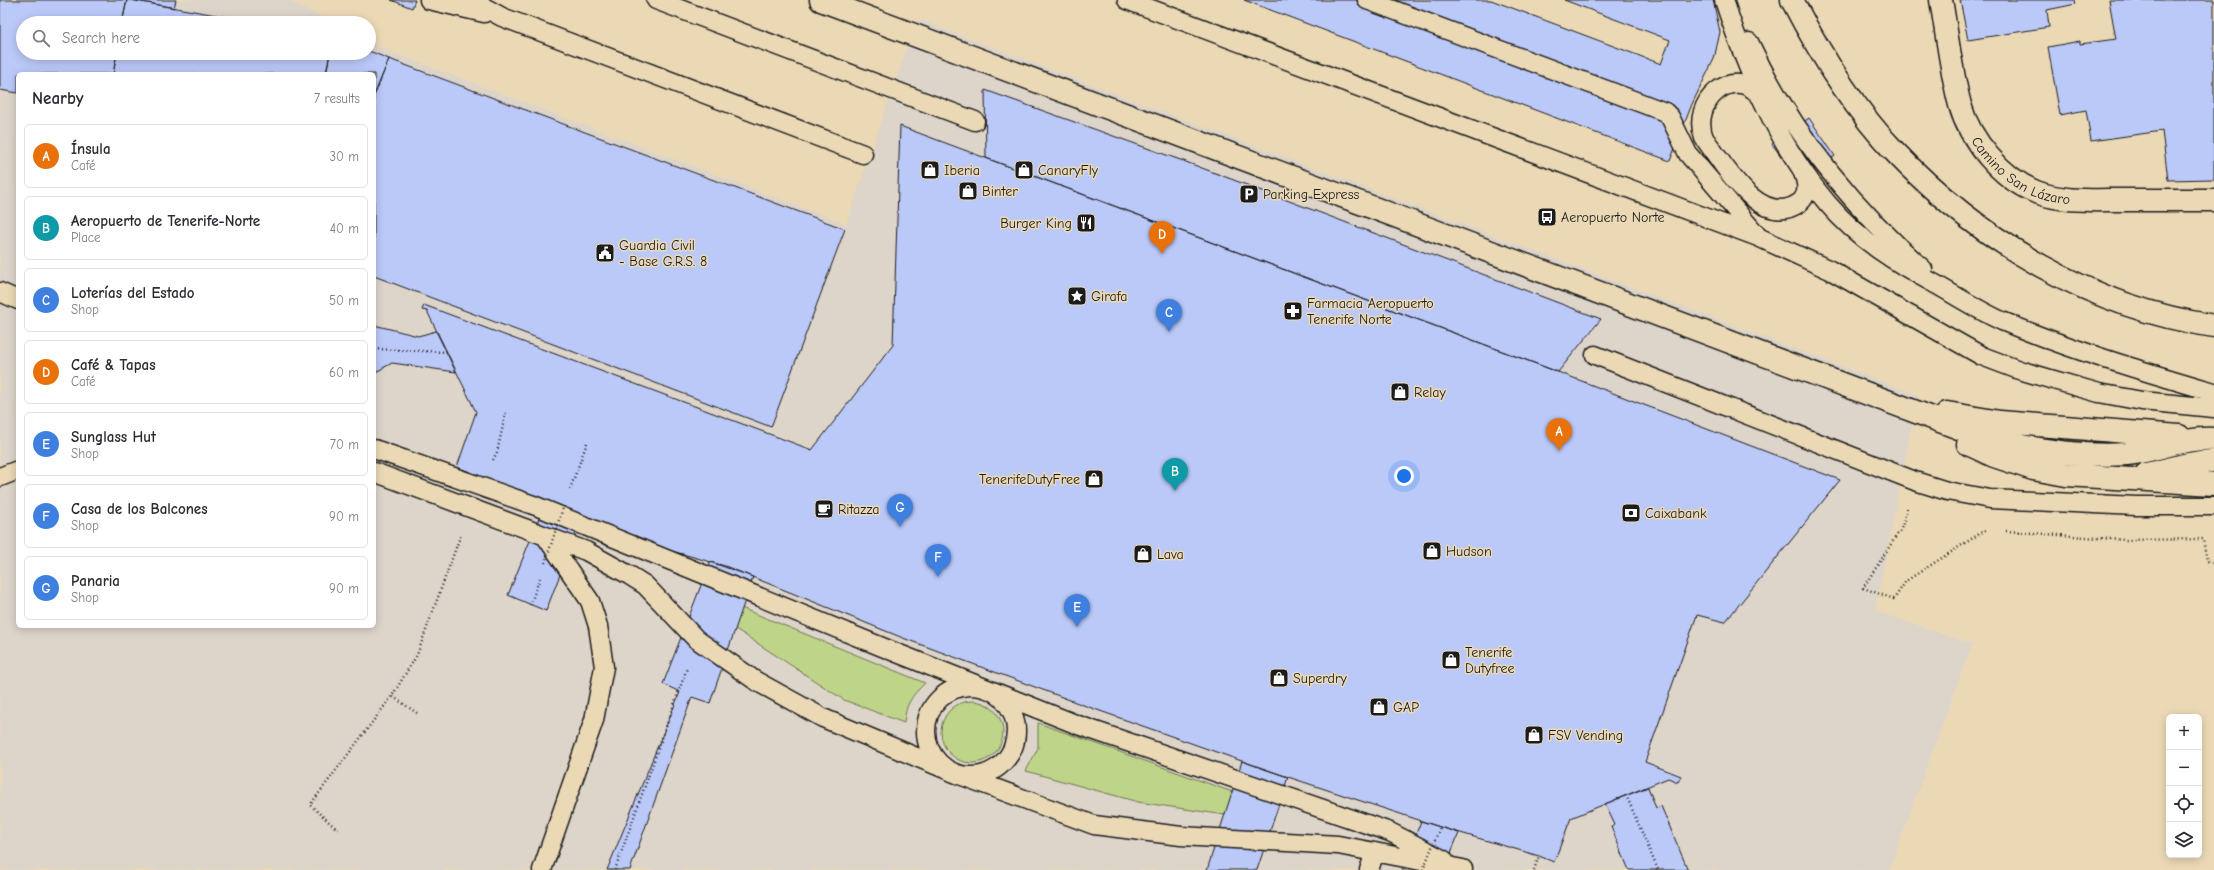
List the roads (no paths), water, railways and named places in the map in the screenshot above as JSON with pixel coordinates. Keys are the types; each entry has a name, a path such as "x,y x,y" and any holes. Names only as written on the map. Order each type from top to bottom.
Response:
{"main road":[{"path":"821,0 1880,397 1923,416 1980,436 2016,446 2041,450 2127,454 2192,439 2210,439"},
{"path":"1792,0 1848,94 1876,130 1895,152 1937,192 1976,224 2020,255 2066,279 2107,297 2150,312 2214,326"},
{"name":"Camino San Lázaro","path":"1941,0 1960,105 1970,129 1984,150 1999,167 2019,183 2036,192 2057,197 2082,200 2214,200"},
{"path":"1880,397 1962,416 2000,422 2210,439"},
{"path":"1923,416 1967,444 1994,456 2027,467 2066,475 2214,484"},
{"path":"2113,477 2154,472 2199,461 2214,461"}],"lane":[{"path":"430,0 502,17 863,154"},
{"path":"471,0 502,17"},
{"path":"656,0 975,121"},
{"path":"1127,0 1758,237 1830,270 1982,356 2019,370 2099,393 2149,402 2214,408"},
{"path":"1367,0 1664,112 1670,117 1688,154 1758,237"},
{"path":"1724,0 1742,56 1779,135 1829,206 1859,235 1890,260 2000,320 2070,347 2214,392"},
{"path":"1729,0 1755,56 1788,115 1834,177 1871,220 1949,292"},
{"path":"1759,95 1753,88 1737,84 1714,93 1708,99 1700,114 1699,121 1704,138 1750,198 1768,208 1786,209 1801,202 1807,189 1807,183 1801,168"},
{"path":"0,292 16,299"},
{"path":"1595,355 1915,481 1947,491 1990,499 2136,506 2214,506"},
{"path":"376,450 536,506 595,532 1078,725 1390,832 1464,870"},
{"path":"0,477 16,471"},
{"path":"376,473 586,551 645,585 696,639 756,681 823,718 956,774 1094,825 1181,836 1338,845 1464,870"},
{"path":"542,870 594,720 604,667 598,626 590,601 546,537"},
{"path":"969,686 985,688 998,694 1008,704 1014,717 1017,731 1015,745 1008,758 998,768 986,774 971,777 956,774 943,767 932,755 926,740 926,725 931,710 940,697 954,689 969,686"},
{"path":"1369,870 1375,852"}],"place":[{"name":"Iberia","path":"930,170"},
{"name":"CanaryFly","path":"1024,170"},
{"name":"Binter","path":"968,191"},
{"name":"Parking Express","path":"1249,194"},
{"name":"Aeropuerto Norte","path":"1547,217"},
{"name":"Burger King","path":"1086,223"},
{"name":"Guardia Civil - Base G.R.S. 8","path":"605,253"},
{"name":"Café & Tapas","path":"1162,254"},
{"name":"Girafa","path":"1077,296"},
{"name":"Farmacia Aeropuerto Tenerife Norte","path":"1293,311"},
{"name":"Loterías del Estado","path":"1169,332"},
{"name":"Relay","path":"1400,392"},
{"name":"Ínsula","path":"1559,451"},
{"name":"TenerifeDutyFree","path":"1094,479"},
{"name":"Aeropuerto de Tenerife-Norte","path":"1175,491"},
{"name":"Ritazza","path":"824,509"},
{"name":"Caixabank","path":"1631,513"},
{"name":"Panaria","path":"900,527"},
{"name":"Hudson","path":"1432,551"},
{"name":"Lava","path":"1143,554"},
{"name":"Casa de los Balcones","path":"938,577"},
{"name":"Sunglass Hut","path":"1077,627"},
{"name":"Tenerife Dutyfree","path":"1451,660"},
{"name":"Superdry","path":"1279,678"},
{"name":"GAP","path":"1379,707"},
{"name":"FSV Vending","path":"1534,735"}]}
